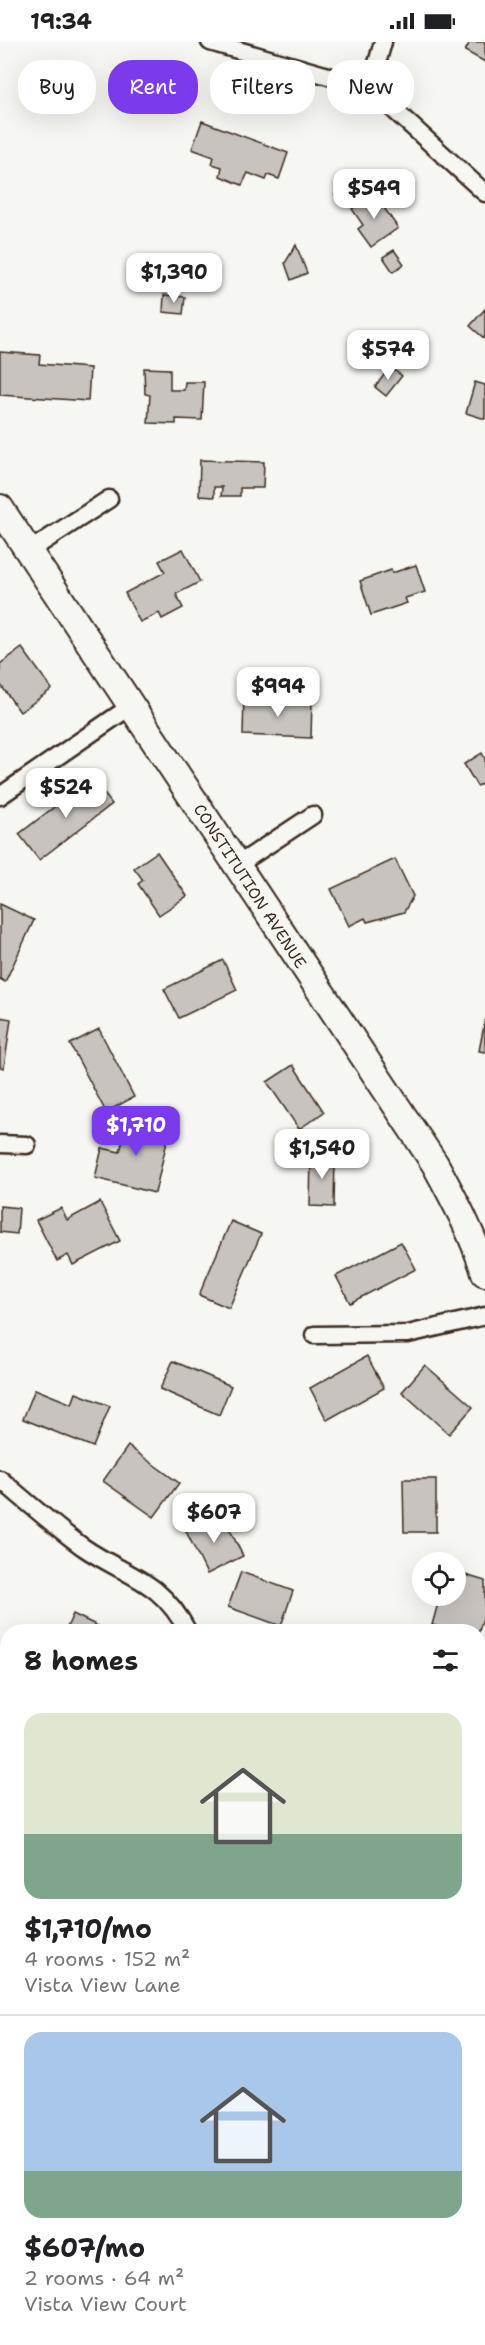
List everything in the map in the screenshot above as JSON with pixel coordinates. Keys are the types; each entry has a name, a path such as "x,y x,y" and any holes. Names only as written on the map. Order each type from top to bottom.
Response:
{"main road":[{"name":"CONSTITUTION AVENUE","path":"0,508 435,1164 469,1230 485,1273"}],"street":[{"path":"210,42 327,76"},
{"path":"378,60 383,42"},
{"path":"398,114 485,193"},
{"path":"29,551 109,499"},
{"path":"0,796 131,706"},
{"path":"236,866 313,815"},
{"path":"0,1144 27,1145"},
{"path":"314,1335 408,1334 485,1316"},
{"path":"0,1479 81,1546 108,1563 145,1581 163,1595 184,1624"}],"building":[{"path":"470,42 485,42 485,62 465,51"},
{"path":"202,121 288,153 279,179 268,175 266,180 248,173 242,185 220,176 222,167 212,164 214,157 192,149"},
{"path":"341,189 348,198 342,203 335,195"},
{"path":"374,193 398,228 371,247 358,229 363,225 352,209"},
{"path":"296,245 307,273 291,280 285,263"},
{"path":"394,250 404,264 393,272 383,257"},
{"path":"164,295 185,297 183,314 163,312"},
{"path":"485,309 485,339 470,326"},
{"path":"0,352 40,355 39,364 90,368 88,401 0,395"},
{"path":"390,367 402,376 386,396 375,387"},
{"path":"144,368 170,369 170,390 184,390 185,382 204,382 202,420 176,419 176,424 148,423 150,395 145,394"},
{"path":"475,382 485,385 485,419 466,413"},
{"path":"200,460 264,462 263,488 240,488 240,496 221,496 222,487 214,487 214,497 199,496"},
{"path":"183,549 200,582 176,594 183,608 162,619 159,613 140,622 125,593 165,572 159,561"},
{"path":"416,565 425,592 405,598 407,603 371,615 360,581 391,570 392,573"},
{"path":"22,648 52,689 20,712 0,684 0,664"},
{"path":"244,697 312,700 311,738 243,735"},
{"path":"482,753 485,759 485,789 482,784 477,786 464,764"},
{"path":"92,778 112,804 39,860 19,834"},
{"path":"157,852 187,896 159,915 138,884 143,880 134,868"},
{"path":"395,859 413,896 404,912 367,922 365,918 349,926 331,889"},
{"path":"0,904 34,920 5,982 0,979"},
{"path":"223,960 237,990 179,1018 164,989"},
{"path":"0,1017 11,1019 4,1068 0,1067"},
{"path":"485,1020 485,1052 479,1051"},
{"path":"99,1029 134,1097 106,1112 70,1044"},
{"path":"293,1065 324,1112 299,1129 267,1082"},
{"path":"128,1118 170,1128 155,1193 95,1178 102,1148 120,1152"},
{"path":"311,1154 335,1155 334,1207 310,1206"},
{"path":"100,1202 120,1241 73,1265 68,1255 57,1261 36,1220 61,1208 67,1220"},
{"path":"0,1206 19,1208 17,1234 0,1232"},
{"path":"231,1221 261,1234 229,1308 199,1295"},
{"path":"401,1242 416,1269 350,1303 336,1276"},
{"path":"367,1356 384,1388 327,1420 310,1388"},
{"path":"173,1361 231,1386 219,1415 160,1389"},
{"path":"425,1365 473,1407 449,1434 402,1392"},
{"path":"35,1389 72,1404 76,1393 110,1406 93,1447 23,1419"},
{"path":"128,1446 179,1483 154,1517 103,1481"},
{"path":"403,1479 436,1479 436,1532 404,1532"},
{"path":"222,1514 243,1556 207,1574 186,1531"},
{"path":"241,1572 293,1591 282,1624 275,1624 228,1607"},
{"path":"466,1575 485,1581 485,1612 481,1624 432,1624 437,1606 466,1606"},
{"path":"73,1614 94,1624 69,1624"}]}
